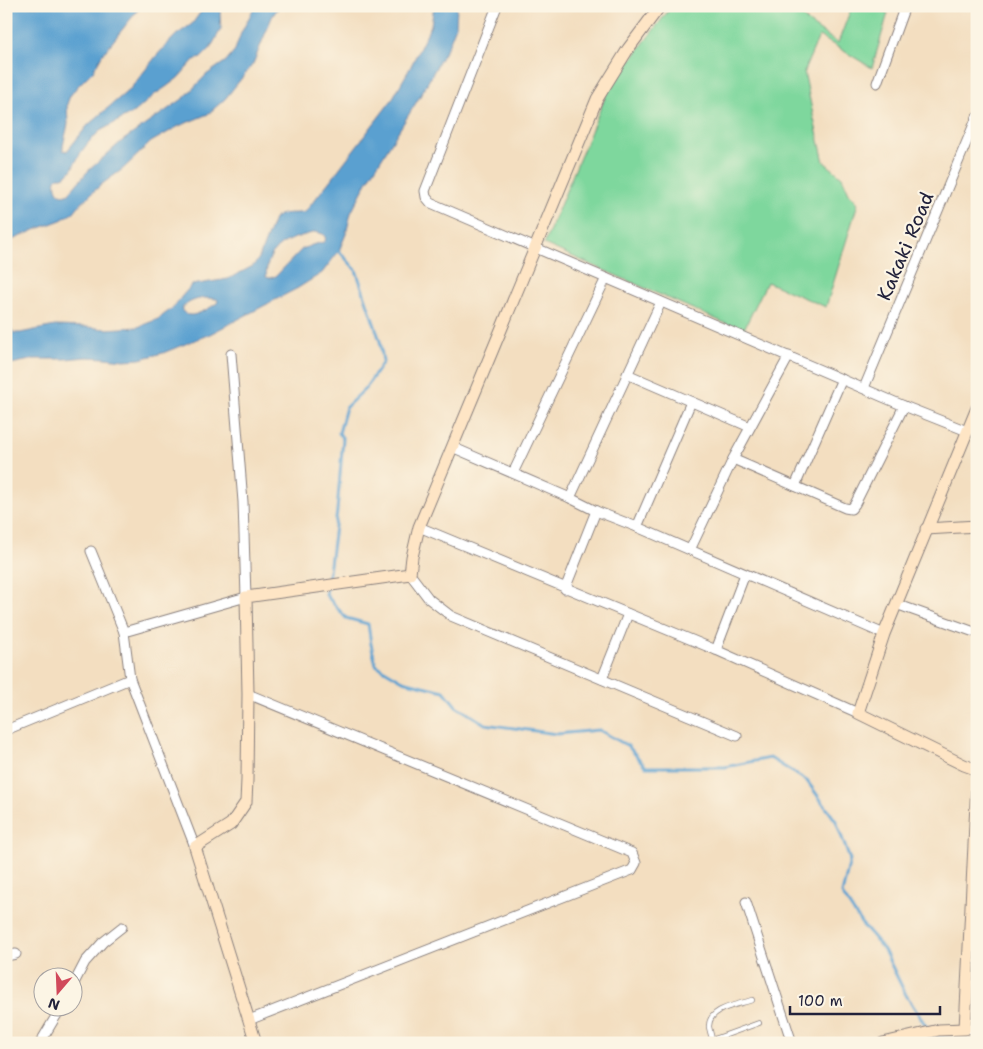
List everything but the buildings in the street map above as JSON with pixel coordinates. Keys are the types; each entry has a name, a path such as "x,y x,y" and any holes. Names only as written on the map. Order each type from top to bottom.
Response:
{"street":[{"path":"497,6 425,191 426,197 431,203 904,406 967,431"},
{"path":"660,6 628,50 597,99 418,527 410,574 428,599 451,616 737,736"},
{"path":"877,83 905,6"},
{"name":"Kakaki Road","path":"864,388 973,136 977,117"},
{"path":"514,473 606,278"},
{"path":"570,498 661,302"},
{"path":"195,847 232,824 246,802 248,694 243,502 231,354"},
{"path":"690,550 733,459 789,356"},
{"path":"627,374 750,427"},
{"path":"795,486 842,379"},
{"path":"637,527 691,402"},
{"path":"733,459 851,509 904,406"},
{"path":"858,713 884,634 977,408"},
{"path":"452,447 596,511 884,634"},
{"path":"565,588 596,511"},
{"path":"926,530 977,526"},
{"path":"418,527 716,650 858,713 976,770"},
{"path":"91,551 124,632 130,679 195,847 256,1043"},
{"path":"124,632 246,597 410,574"},
{"path":"716,650 745,574"},
{"path":"896,604 977,633"},
{"path":"602,679 628,614"},
{"path":"6,730 130,679"},
{"path":"248,694 632,853 636,863 632,870 249,1020"},
{"path":"964,1029 975,854 977,783"},
{"path":"746,902 792,1043"},
{"path":"82,968 103,942 122,927"},
{"path":"6,956 16,954"},
{"path":"40,1043 56,1016"},
{"path":"883,1043 938,1030 977,1028"}],"lane":[{"path":"752,1000 716,1011 711,1017 709,1026 712,1041 759,1023"}],"green space":[{"path":"672,6 788,6 838,43 852,6 871,6 888,13 872,68 819,36 804,71 824,162 842,177 849,193 858,203 826,307 767,282 743,331 544,244 609,88"}],"water":[{"path":"6,6 141,6 102,55 93,71 70,96 67,104 68,124 63,146 63,150 67,151 88,125 131,88 157,55 176,35 192,24 205,6 226,6 220,14 221,29 210,49 201,58 194,60 178,78 136,111 100,131 81,152 67,175 56,179 58,192 62,195 69,193 88,171 122,141 184,98 206,75 226,61 235,50 241,33 255,6 279,6 272,17 253,64 225,99 208,114 179,126 151,142 123,169 102,184 81,203 73,213 6,244"},
{"path":"434,6 457,6 456,26 449,44 419,98 367,182 351,213 346,234 339,251 322,273 298,288 210,334 163,353 140,359 124,360 86,357 35,359 6,365 6,313 9,316 7,323 14,333 55,326 106,329 138,327 158,319 174,307 192,285 228,279 253,266 259,258 274,219 285,214 305,212 391,101 431,25","holes":["316,232 323,234 326,239 324,242 302,249 276,276 266,277 267,266 275,250 297,237","206,298 217,299 218,301 212,307 193,315 182,311 183,307 191,302"]}],"waterway":[{"path":"335,250 339,251 356,270 380,341 383,362 365,389 346,407 339,433 343,439 337,511 326,595 346,618 368,624 376,665 403,681 444,691 456,706 485,724 557,734 599,730 628,746 646,767 725,767 770,758 807,781 836,821 850,860 842,894 861,923 884,950 906,995 928,1029"},
{"path":"932,1034 934,1037 977,1042"}]}
